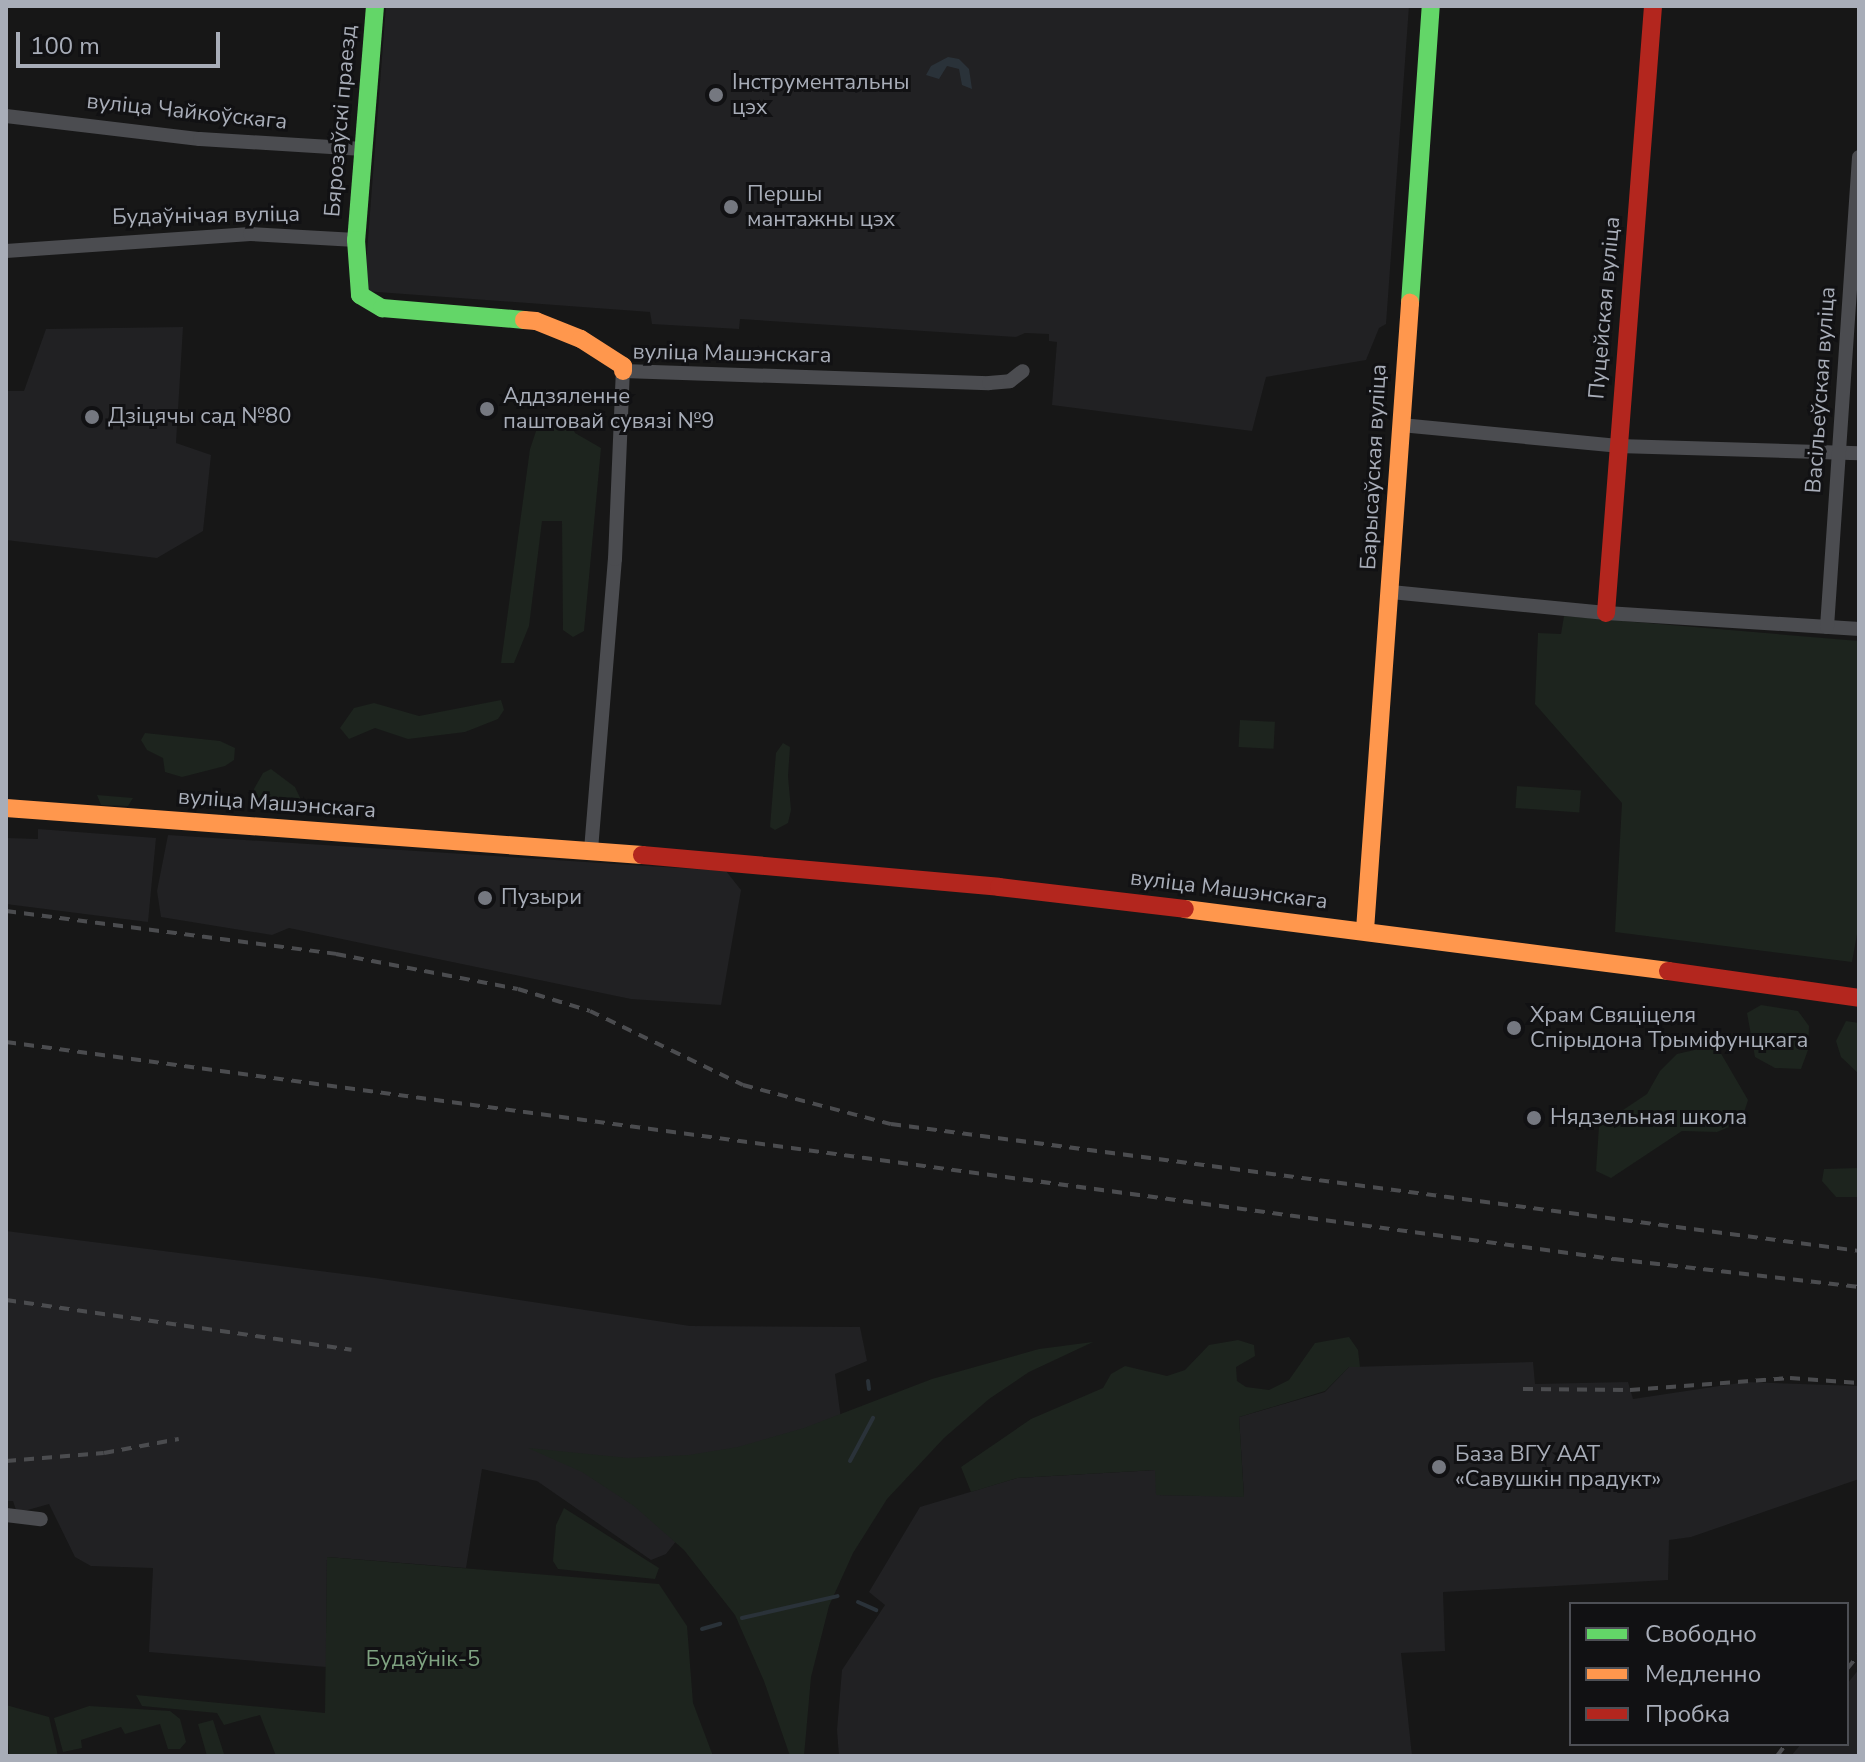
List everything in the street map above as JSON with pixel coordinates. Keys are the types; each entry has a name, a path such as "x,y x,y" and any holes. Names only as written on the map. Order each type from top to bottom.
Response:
{"street":[{"name":"Бярозаўскі праезд","path":"356,240 375,6"},
{"name":"Барысаўская вуліца","path":"1365,930 1431,6"},
{"name":"Пуцейская вуліца","path":"1606,613 1653,6"},
{"name":"вуліца Чайкоўскага","path":"6,116 200,139 363,149"},
{"name":"Васільеўская вуліца","path":"1827,627 1859,157"},
{"name":"Будаўнічая вуліца","path":"6,251 250,234 356,240"},
{"path":"356,240 360,295 369,302 382,308 536,321 581,339 623,366 623,371"},
{"name":"вуліца Машэнскага","path":"591,850 615,559 623,371 989,383 1010,381 1023,371"},
{"path":"1401,425 1618,446 1859,453"},
{"path":"1391,592 1606,613 1859,629"},
{"name":"вуліца Машэнскага","path":"6,808 591,850 999,887 1365,930 1859,998"},
{"path":"6,1515 41,1519"}],"shaded area":[{"path":"386,6 1409,6 1386,324 1379,328 1366,360 1266,377 1252,431 1052,405 1057,342 1049,341 1049,334 1025,333 1016,337 740,319 739,329 652,324 650,312 364,291"},
{"path":"948,57 959,59 969,69 972,89 962,85 959,69 947,66 939,79 926,75 931,66"},
{"name":"Дзіцячы сад №80","path":"183,327 176,443 211,455 203,531 157,558 6,540 6,391 24,391 46,329"},
{"path":"38,829 156,838 148,922 6,904 6,838 38,839"},
{"path":"168,835 726,871 741,890 721,1005 631,999 289,928 272,935 161,917 157,891"},
{"path":"6,1231 375,1278 690,1326 860,1327 867,1361 835,1374 841,1419 738,1462 666,1554 651,1560 537,1481 482,1469 466,1568 327,1557 326,1667 149,1652 153,1568 91,1566 75,1557 49,1504 17,1513 13,1501 6,1501"},
{"path":"1533,1362 1535,1384 1628,1382 1633,1399 1746,1382 1859,1386 1859,1479 1691,1537 1669,1540 1668,1580 1443,1592 1445,1651 1401,1653 1412,1756 839,1756 837,1730 842,1670 885,1605 869,1592 920,1507 1017,1478 1156,1470 1157,1495 1244,1496 1239,1417 1325,1392 1349,1367"},
{"path":"1859,1669 1859,1756 1791,1756 1799,1746 1849,1746 1849,1682"}],"green space":[{"path":"545,417 572,426 575,433 601,448 584,631 573,637 563,630 562,521 542,521 529,626 514,663 501,663 530,449 539,422"},
{"path":"1564,616 1859,641 1859,923 1852,962 1615,932 1622,803 1535,704 1538,633 1561,634"},
{"path":"501,700 504,710 498,719 465,732 408,739 375,728 349,739 340,728 354,708 374,703 419,716"},
{"path":"1240,720 1275,722 1274,749 1239,747"},
{"path":"145,733 220,741 235,748 234,760 225,766 182,777 165,772 163,758 147,750 141,740"},
{"path":"783,743 790,747 788,776 791,810 788,823 775,830 770,827 776,753"},
{"path":"271,769 295,787 302,802 294,808 257,805 254,789 263,773"},
{"path":"1517,786 1581,790 1579,812 1515,808"},
{"path":"97,795 133,798 128,806 101,805"},
{"path":"1761,1005 1798,1011 1809,1026 1808,1050 1801,1069 1775,1068 1755,1057 1747,1013"},
{"path":"1846,1021 1859,1023 1859,1074 1841,1057 1836,1041"},
{"path":"1716,1045 1748,1100 1741,1122 1717,1132 1682,1131 1611,1178 1596,1171 1599,1126 1647,1094 1660,1071 1677,1054"},
{"path":"1859,1168 1859,1197 1836,1197 1822,1181 1824,1169"},
{"path":"1349,1337 1358,1350 1360,1367 1349,1367 1325,1391 1239,1417 1244,1497 1156,1495 1155,1470 1017,1478 971,1492 961,1467 1031,1419 1103,1388 1111,1374 1125,1366 1167,1376 1185,1370 1209,1345 1238,1340 1254,1345 1255,1356 1236,1367 1237,1381 1246,1387 1269,1390 1289,1380 1315,1343"},
{"path":"1093,1342 1029,1372 989,1399 944,1438 887,1499 853,1553 829,1606 811,1677 804,1756 790,1756 764,1681 735,1615 684,1550 634,1506 582,1472 528,1448 628,1458 689,1455 738,1447 804,1428 932,1379 1039,1349"},
{"path":"564,1508 659,1568 655,1579 558,1569 553,1561 556,1525"},
{"name":"Будаўнік-5","path":"327,1557 659,1584 687,1626 693,1703 713,1756 276,1756 260,1715 224,1725 217,1713 142,1706 136,1695 325,1713"},
{"path":"6,1705 49,1717 58,1756 9,1756"},
{"path":"89,1706 170,1711 180,1719 186,1742 180,1749 168,1749 160,1724 125,1734 121,1727 81,1740 82,1748 63,1752 54,1718"},
{"path":"213,1720 224,1754 207,1756 198,1724"}],"waterway":[{"path":"868,1381 869,1389"},
{"path":"850,1461 873,1418"},
{"path":"742,1618 838,1596"},
{"path":"858,1602 876,1610"},
{"path":"702,1629 720,1624"}],"railway":[{"path":"6,911 336,954 518,989 590,1011 743,1085 891,1124 1859,1251"},
{"path":"6,1042 1614,1259 1859,1287"},
{"path":"6,1300 351,1350"},
{"path":"1523,1389 1630,1390 1790,1378 1859,1383"},
{"path":"6,1461 104,1453 179,1439"},
{"path":"1849,1666 1859,1654"},
{"path":"1777,1756 1784,1746"}],"traffic: fast":[{"path":"375,6 356,240 360,295 382,308 524,320"},
{"path":"1410,303 1431,6"}],"traffic: slow":[{"path":"1365,930 1410,303"},
{"path":"524,320 536,321 581,339 623,366 623,371"},
{"path":"6,808 642,855"},
{"path":"1185,909 1668,971"}],"traffic: jam":[{"path":"1606,613 1653,6"},
{"path":"642,855 999,887 1185,909"},
{"path":"1668,971 1859,998"}],"place":[{"name":"Інструментальны цэх","path":"716,95"},
{"name":"Першы мантажны цэх","path":"731,207"},
{"name":"Аддзяленне паштовай сувязі №9","path":"487,409"},
{"name":"Дзіцячы сад №80","path":"92,417"},
{"name":"Пузыри","path":"485,898"},
{"name":"Храм Свяціцеля Спірыдона Трыміфунцкага","path":"1514,1028"},
{"name":"Нядзельная школа","path":"1534,1118"},
{"name":"База ВГУ ААТ «Савушкін прадукт»","path":"1439,1467"}]}
